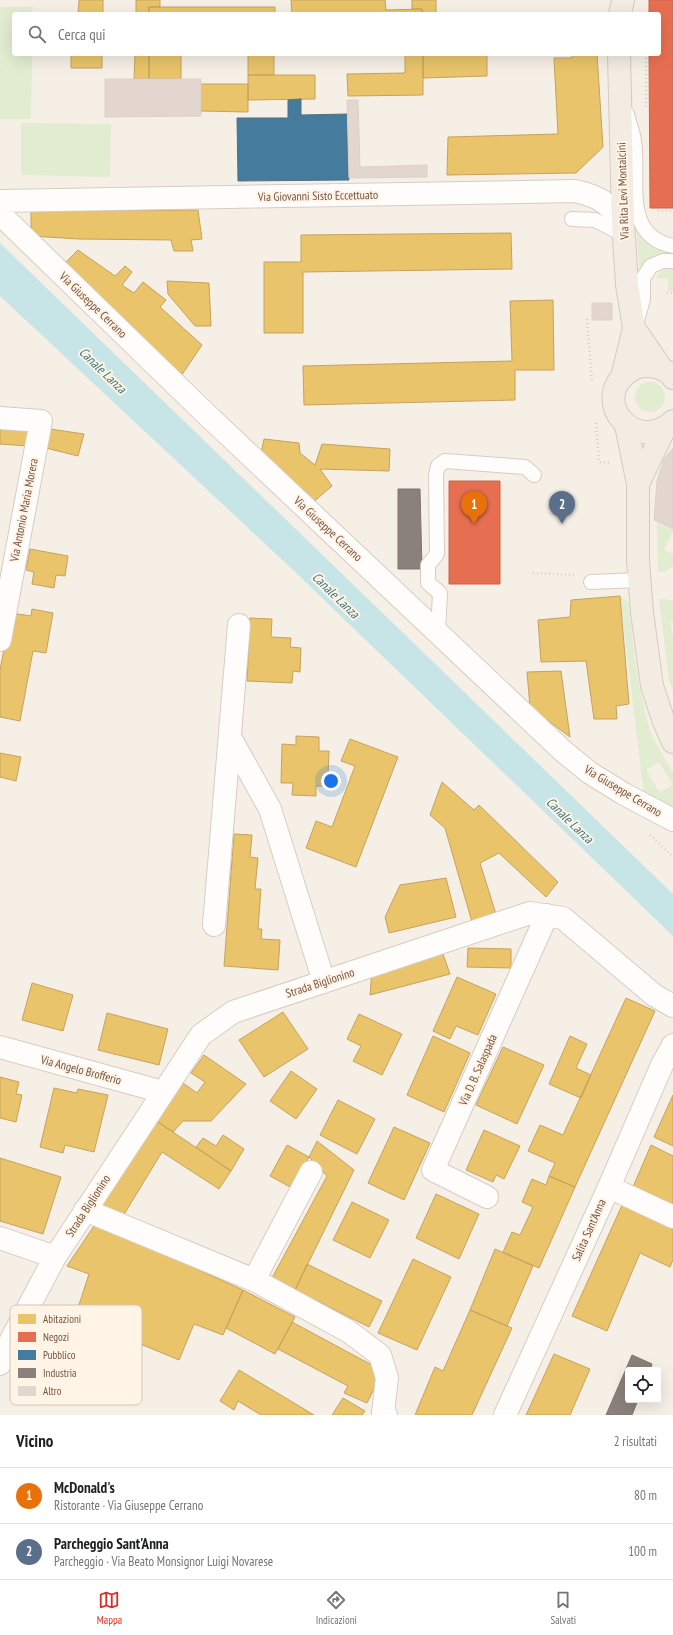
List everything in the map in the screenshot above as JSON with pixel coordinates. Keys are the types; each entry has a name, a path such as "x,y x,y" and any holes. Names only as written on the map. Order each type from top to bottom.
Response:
{"main road":[{"path":"620,12 623,0"},
{"name":"Via Rita Levi Montalcini","path":"619,56 624,229 628,284 634,328 622,377 616,386 614,407 626,426"},
{"name":"Via Rita Levi Montalcini","path":"634,328 668,373"},
{"path":"622,377 631,370 641,366 652,366 668,373"},
{"path":"626,426 635,431 646,433 656,432 669,425"},
{"path":"638,484 669,425"},
{"path":"626,426 638,484 642,612 652,686 664,722 673,742"}],"street":[{"name":"Via Giovanni Sisto Eccettuato","path":"0,201 575,191 595,196 610,206 624,229"},
{"name":"Via Giuseppe Cerrano","path":"0,214 203,411 568,756 590,773 673,820"},
{"name":"Via Antonio Maria Morera","path":"0,418 41,421 0,640"},
{"path":"214,925 239,625"},
{"path":"230,737 270,809 324,982"},
{"name":"Strada Biglionino","path":"30,1305 55,1257 200,1035 233,1012 530,913 562,918 654,995 673,1006"},
{"name":"Via D. B. Salaspada","path":"487,1197 433,1170 547,915"},
{"name":"Salita Sant'Anna","path":"505,1415 609,1187 662,1065 673,1045"},
{"name":"Via Angelo Brofferio","path":"0,1047 163,1092"},
{"path":"254,1280 311,1172"},
{"path":"609,1187 673,1217"},
{"path":"85,1210 254,1280 348,1331 380,1355 387,1378 383,1413 386,1415"},
{"path":"0,1238 55,1257"},
{"name":"Strada Biglionino","path":"0,1364 10,1342"}],"lane":[{"path":"621,92 634,141 637,214 644,228 654,238 673,246"},
{"path":"572,219 595,220 624,229"},
{"path":"634,328 640,314 643,299 642,278 651,266 663,260 673,260"},
{"path":"438,633 440,594 428,583 428,565 437,554 436,475 438,466 445,461 525,467 534,475"},
{"path":"591,582 640,580"}],"path":[{"path":"667,293 673,293"}],"green space":[{"path":"0,7 33,7 32,12 12,12 12,56 32,56 31,119 0,119"},
{"path":"21,123 111,124 110,177 21,175"},
{"path":"636,228 642,235 672,252 661,254 652,258 642,269 640,274"},
{"path":"673,268 673,291 668,291 668,279 656,278 660,272"},
{"path":"650,382 661,386 665,397 661,408 650,412 639,408 635,397 639,386"},
{"path":"657,523 673,531 664,550 673,554 673,566 665,571 658,572"},
{"path":"620,596 629,603 634,654 647,720 653,738 673,773 673,785 673,809 644,796","holes":["659,762 673,785 659,792 646,770"]},
{"path":"659,599 673,600 673,622 671,623 673,640 673,691 669,680"}],"water":[{"name":"Canale Lanza","path":"0,243 673,894 673,936 293,570 0,296"}],"building: Abitazioni":[{"path":"79,0 103,0 103,12 78,12"},
{"path":"136,0 160,0 160,7 149,7 149,12 136,12"},
{"path":"291,0 385,0 386,10 422,9 422,12 292,12"},
{"path":"412,0 436,0 436,12 422,12 422,9 412,9"},
{"path":"149,7 275,7 275,12 149,12"},
{"path":"71,56 102,56 102,68 71,68"},
{"path":"135,56 149,56 149,79 134,79"},
{"path":"149,56 181,56 181,79 149,79"},
{"path":"248,56 274,56 274,75 248,75"},
{"path":"405,56 423,56 423,95 348,96 347,74 405,73"},
{"path":"423,56 487,56 487,76 423,78"},
{"path":"572,56 597,56 603,147 576,173 447,175 448,137 558,134 554,58 572,58"},
{"path":"248,75 315,75 315,99 248,100"},
{"path":"201,84 248,84 248,112 201,111"},
{"path":"198,210 202,239 191,240 193,251 174,251 171,240 79,239 31,236 31,211"},
{"path":"511,233 512,269 303,272 303,333 264,333 264,262 301,262 301,235"},
{"path":"78,250 115,276 125,266 132,272 122,285 134,293 143,282 166,300 160,307 202,345 181,376 65,263"},
{"path":"167,281 209,283 211,326 195,326 168,294"},
{"path":"553,300 554,370 515,370 515,400 304,405 303,366 512,361 510,301"},
{"path":"0,421 29,423 28,446 0,444"},
{"path":"50,429 84,434 78,456 46,448"},
{"path":"264,439 299,443 300,453 315,465 322,444 390,449 389,471 320,469 332,486 310,505 260,458"},
{"path":"30,549 68,556 65,576 56,575 54,588 32,584 34,572 26,570"},
{"path":"620,596 629,704 616,706 617,719 594,719 586,661 541,662 538,620 570,617 571,600"},
{"path":"32,609 53,613 46,653 33,651 20,721 0,717 0,670 11,613 31,616"},
{"path":"250,618 272,619 271,637 291,638 290,647 301,648 300,672 293,671 292,683 247,681"},
{"path":"561,671 570,737 530,707 527,672"},
{"path":"296,736 319,737 319,751 329,751 328,775 324,775 324,786 316,786 316,796 292,795 293,783 281,783 282,744 296,745"},
{"path":"350,739 398,757 356,867 306,848 316,821 332,827 355,766 341,761"},
{"path":"0,753 21,757 16,781 0,777"},
{"path":"442,782 474,810 479,805 558,882 546,897 499,853 480,863 496,914 472,922 445,828 430,815"},
{"path":"234,834 252,835 250,857 258,858 255,889 261,889 258,929 262,929 261,939 280,940 278,970 224,966"},
{"path":"446,878 456,917 389,933 385,917 400,885"},
{"path":"468,948 511,949 511,968 467,967"},
{"path":"443,954 450,974 370,995 372,970"},
{"path":"457,977 496,994 478,1035 456,1026 450,1039 433,1031"},
{"path":"32,983 73,995 63,1031 22,1020"},
{"path":"626,998 655,1011 575,1187 549,1176 555,1163 528,1151 540,1125 563,1135"},
{"path":"283,1012 308,1049 264,1077 239,1040"},
{"path":"107,1013 168,1029 159,1065 98,1050"},
{"path":"359,1014 402,1034 382,1075 353,1061 361,1046 347,1039"},
{"path":"433,1036 470,1053 444,1112 407,1095"},
{"path":"570,1036 587,1044 576,1068 591,1075 581,1098 549,1084"},
{"path":"503,1047 544,1065 517,1124 476,1105"},
{"path":"204,1055 246,1084 211,1121 183,1121 173,1132 155,1120 183,1083 197,1093 205,1082 191,1073"},
{"path":"291,1071 317,1089 296,1119 270,1101"},
{"path":"0,1077 19,1082 16,1094 22,1095 16,1122 0,1118"},
{"path":"54,1088 77,1093 78,1089 108,1095 94,1152 65,1145 63,1153 40,1147"},
{"path":"673,1095 673,1146 654,1137"},
{"path":"338,1100 375,1119 357,1154 320,1135"},
{"path":"155,1120 231,1171 219,1189 162,1152 123,1216 99,1206"},
{"path":"394,1127 430,1143 404,1200 368,1183"},
{"path":"484,1130 520,1146 504,1179 496,1175 493,1182 466,1170"},
{"path":"223,1135 244,1149 231,1171 196,1147 203,1138 216,1146"},
{"path":"317,1141 354,1170 295,1290 272,1278 327,1176 309,1157"},
{"path":"287,1145 309,1157 292,1188 270,1176"},
{"path":"651,1145 673,1156 673,1206 633,1187"},
{"path":"0,1158 61,1177 43,1234 0,1221"},
{"path":"549,1176 575,1187 539,1268 503,1252 512,1232 520,1235 533,1207 522,1202 532,1179 546,1185"},
{"path":"436,1194 479,1214 459,1259 416,1238"},
{"path":"352,1202 389,1220 370,1258 333,1240"},
{"path":"623,1203 673,1226 673,1260 670,1267 640,1253 607,1331 572,1316"},
{"path":"96,1223 243,1290 223,1335 194,1324 179,1360 142,1345 142,1305 79,1305 89,1274 67,1266"},
{"path":"495,1249 533,1266 507,1326 470,1310"},
{"path":"413,1259 451,1277 417,1350 378,1333"},
{"path":"307,1264 382,1301 369,1327 295,1290"},
{"path":"243,1290 295,1317 275,1354 226,1328"},
{"path":"470,1310 512,1328 472,1415 415,1415 435,1367 443,1371"},
{"path":"292,1322 383,1371 367,1403 344,1393 348,1386 278,1349"},
{"path":"554,1354 590,1369 570,1415 526,1415"},
{"path":"239,1370 314,1415 261,1415 238,1401 234,1410 220,1401"},
{"path":"343,1398 365,1411 362,1415 332,1415"}],"building: Negozi":[{"path":"649,0 673,0 673,208 650,208 649,56 661,56 661,12 649,12"},
{"path":"449,481 500,481 500,584 449,584"}],"building: Pubblico":[{"path":"301,99 301,115 348,114 349,180 238,181 237,118 288,118 288,100"}],"building: Industria":[{"path":"398,489 420,489 422,569 398,569"},
{"path":"632,1355 652,1364 651,1367 627,1367"},
{"path":"625,1371 625,1403 637,1403 632,1415 606,1415"}],"building: Altro":[{"path":"105,79 201,79 201,116 105,117"},
{"path":"347,100 358,100 360,167 427,165 427,177 349,178"},
{"path":"592,303 612,303 612,320 592,320"},
{"path":"673,448 673,529 654,520 657,481 664,459"}],"place":[{"name":"McDonald's","path":"474,524"},
{"name":"Parcheggio Sant'Anna","path":"562,524"}]}
